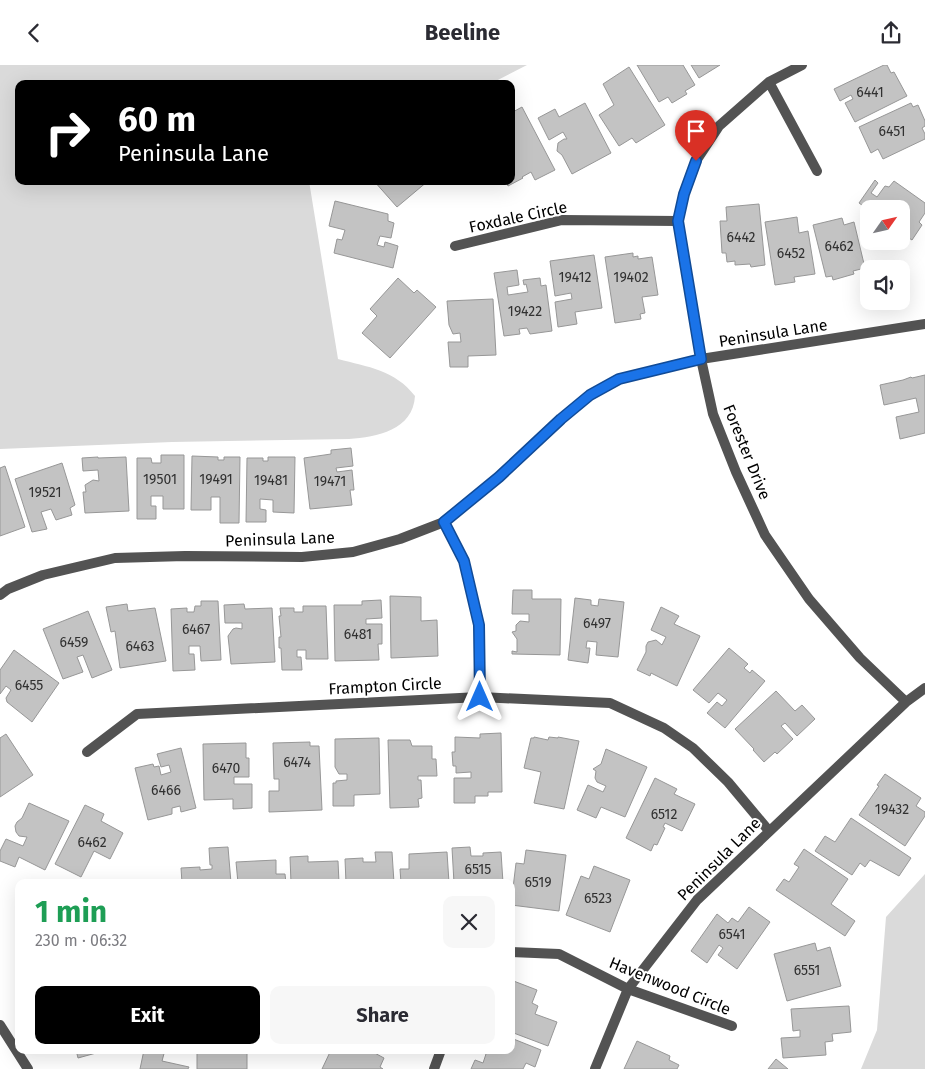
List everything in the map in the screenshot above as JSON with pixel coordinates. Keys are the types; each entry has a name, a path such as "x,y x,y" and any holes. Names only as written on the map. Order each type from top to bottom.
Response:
{"street":[{"name":"Forester Drive","path":"802,65 769,82 719,126 696,161 684,194 678,221 701,359 713,413 736,472 766,535 809,599 860,658 906,702"},
{"path":"769,82 817,171"},
{"name":"Foxdale Circle","path":"455,246 562,220 678,221"},
{"name":"Peninsula Lane","path":"0,595 8,589 43,575 115,558 185,556 302,557 353,552 400,539 444,522 499,477 561,419 590,395 619,379 701,359 925,324"},
{"path":"444,522 464,561 479,625 480,697"},
{"name":"Peninsula Lane","path":"595,1069 628,989 696,900 906,702 925,687"},
{"name":"Frampton Circle","path":"87,752 137,714 480,697 610,703 664,728 693,748 728,782 769,831"},
{"name":"Havenwood Circle","path":"515,952 559,954 628,989 732,1026"},
{"path":"0,1025 15,1049"},
{"path":"18,1054 28,1069"},
{"path":"434,1069 440,1054"}],"shaded area":[{"path":"0,65 527,65 498,80 15,80 15,185 310,185 338,359 370,367 390,375 399,380 415,396 413,408 401,424 382,433 349,439 172,442 0,449"},
{"path":"925,874 925,1069 861,1069 877,1030 886,917"}],"building":[{"path":"637,65 683,65 695,85 685,91 687,94 672,103 668,97 659,102"},
{"path":"691,65 720,65 699,78"},
{"path":"887,65 891,73 894,72 907,96 855,122 845,103 853,99 851,95 840,101 834,89"},
{"path":"629,67 665,125 636,143 632,138 619,146 599,115 614,105 603,84"},
{"path":"585,103 611,153 572,174 562,155 557,151 558,143 567,139 563,132 549,140 538,118 555,109 559,117"},
{"path":"911,103 913,107 918,105 925,121 925,126 922,128 925,139 883,159 878,149 871,153 859,127"},
{"path":"522,107 555,170 535,180 531,172 515,182 515,111"},
{"path":"875,180 878,183 871,193 877,197 885,186 889,187 894,181 925,203 925,213 919,222 922,225 912,240 910,239 910,200 861,200"},
{"path":"378,185 423,185 397,207"},
{"path":"335,201 388,214 388,221 394,223 391,238 380,236 377,245 384,247 385,242 398,246 393,268 334,253 337,239 342,240 345,230 329,226"},
{"path":"759,204 765,265 751,267 750,264 735,265 735,261 727,262 726,253 722,253 720,221 727,221 726,207"},
{"path":"797,217 799,233 808,231 815,274 794,277 795,282 775,285 765,222"},
{"path":"842,218 844,225 854,222 863,260 860,260 860,269 853,271 854,274 833,280 832,276 826,277 813,225"},
{"path":"633,253 633,257 638,256 638,259 652,257 658,295 642,297 645,313 640,314 641,319 615,323 605,257"},
{"path":"594,255 602,308 575,312 577,324 558,327 555,302 572,299 571,293 555,296 550,261"},
{"path":"517,270 519,285 507,287 508,295 528,292 523,280 540,278 541,286 546,285 552,331 530,334 527,328 519,329 520,334 504,336 494,273"},
{"path":"398,278 414,293 417,290 436,307 390,358 362,333 377,316 370,309"},
{"path":"493,299 496,355 468,356 468,367 450,367 448,342 461,342 460,333 453,334 449,325 447,301"},
{"path":"925,375 925,433 900,439 896,417 919,412 916,398 884,405 880,385"},
{"path":"351,448 353,466 336,468 337,472 352,470 354,490 350,490 352,505 310,509 304,458 331,454 331,450"},
{"path":"161,455 184,455 184,509 163,509 163,496 151,496 151,506 156,506 156,519 137,519 137,458 151,458 152,463 161,463"},
{"path":"192,456 218,457 218,460 224,460 224,457 240,457 239,523 220,523 220,497 211,497 211,510 191,510"},
{"path":"126,457 129,511 85,513 83,492 86,492 85,485 93,480 99,481 98,470 83,471 82,458"},
{"path":"268,457 295,457 294,513 273,512 273,500 260,499 260,509 266,510 266,522 246,522 247,458 263,458 263,461 268,461"},
{"path":"62,463 75,505 70,508 72,515 56,520 51,509 41,512 47,529 32,532 15,479"},
{"path":"5,466 25,527 0,536 0,468"},
{"path":"513,590 532,590 532,599 561,599 560,655 512,654 512,651 517,652 517,639 512,632 516,631 516,625 520,621 529,622 529,614 512,614"},
{"path":"390,596 421,597 421,621 437,620 438,656 391,658"},
{"path":"575,598 591,600 591,605 598,606 599,599 624,602 618,657 596,655 597,642 587,641 586,648 590,648 588,663 568,660"},
{"path":"381,600 382,618 366,619 366,624 382,624 382,644 378,644 379,660 335,661 334,605 362,605 362,601"},
{"path":"201,601 218,601 221,660 201,661 200,646 189,646 189,654 194,654 195,670 173,671 171,609 187,608 187,612 194,612 195,606 201,606"},
{"path":"127,604 128,611 155,608 166,661 120,668 115,631 111,632 106,607"},
{"path":"244,604 245,609 272,608 275,662 231,664 228,636 233,629 242,629 242,623 225,623 224,605"},
{"path":"303,606 326,606 328,659 306,659 306,650 297,650 297,657 301,657 302,670 282,670 281,648 279,648 279,637 281,637 280,608 294,608 294,612 303,612"},
{"path":"661,607 679,616 674,624 700,636 677,686 651,673 650,676 637,670 646,652 648,642 656,640 662,645 666,637 651,630"},
{"path":"88,611 112,670 92,678 83,655 77,657 83,672 63,679 43,629"},
{"path":"729,648 748,664 744,668 750,673 752,670 765,681 725,728 707,713 717,702 722,706 727,700 718,693 709,703 693,690"},
{"path":"14,650 59,683 32,722 7,702 6,698 11,690 6,686 0,694 0,670"},
{"path":"776,691 795,711 802,705 815,719 797,736 785,723 781,726 793,739 777,754 775,752 764,762 735,729"},
{"path":"501,733 502,792 488,792 488,796 475,796 475,803 454,803 454,778 471,778 471,772 456,773 456,766 453,766 452,752 455,752 455,737 480,738 480,734"},
{"path":"6,734 33,775 0,797 0,738"},
{"path":"549,737 558,737 579,741 564,809 534,803 541,772 524,768 531,738 548,740"},
{"path":"379,738 380,794 354,795 354,806 333,806 333,783 347,780 347,774 339,774 335,767 335,739"},
{"path":"388,740 410,740 412,746 432,746 432,759 436,759 437,776 418,776 418,780 421,780 422,798 418,799 419,807 390,808"},
{"path":"310,742 310,746 319,746 322,810 269,812 269,791 279,791 279,779 274,779 273,743"},
{"path":"246,743 246,758 249,758 249,777 234,777 234,784 252,784 252,808 233,809 233,799 204,800 203,744"},
{"path":"181,748 196,808 181,812 180,806 172,808 172,814 148,820 135,768 153,764 154,767 159,766 161,775 171,772 169,765 161,767 157,754"},
{"path":"606,749 647,767 625,817 601,807 596,818 577,810 588,785 603,792 606,786 597,782 595,778 596,771 593,769 601,764"},
{"path":"885,774 921,798 916,806 925,812 925,816 905,846 859,815"},
{"path":"655,778 677,789 674,794 695,804 682,831 665,823 663,827 665,828 657,845 654,844 651,851 626,838"},
{"path":"29,803 69,821 45,870 19,857 15,867 0,861 0,851 6,839 23,846 27,837 19,836 15,826 22,818"},
{"path":"85,805 104,814 101,821 123,833 110,859 94,851 81,877 55,864"},
{"path":"851,818 911,858 899,876 870,860 865,867 860,863 852,875 815,851 825,836 835,842"},
{"path":"228,847 231,879 182,879 181,868 200,867 200,870 212,869 209,848"},
{"path":"470,847 471,856 483,856 483,853 501,852 503,879 454,879 452,848"},
{"path":"804,849 848,879 831,904 855,921 845,936 776,890 784,879 789,882 799,867 794,864"},
{"path":"526,850 566,855 559,911 515,906 514,879 516,863 524,864"},
{"path":"375,852 392,852 394,879 346,879 345,859 363,858 363,862 376,862"},
{"path":"447,852 449,879 401,879 400,869 409,869 409,854"},
{"path":"308,856 308,862 338,861 339,879 291,879 290,857"},
{"path":"276,860 276,874 285,874 286,879 238,879 236,862"},
{"path":"594,866 630,880 610,932 566,915 581,876 589,879"},
{"path":"749,907 770,922 737,969 718,955 723,948 719,945 707,963 691,951 717,914 728,923 732,918 738,922"},
{"path":"815,943 817,951 830,947 841,986 787,1001 774,954"},
{"path":"515,982 537,990 532,1003 538,1006 535,1014 557,1022 548,1046 515,1034"},
{"path":"849,1006 851,1032 832,1034 833,1041 825,1042 826,1055 783,1058 781,1038 800,1037 800,1030 793,1031 791,1009"},
{"path":"515,1040 541,1050 535,1067 526,1063 523,1069 471,1069 475,1060 483,1063 486,1054 515,1054"},
{"path":"637,1041 670,1056 669,1060 679,1065 677,1069 624,1069"},
{"path":"77,1054 92,1054 78,1058"},
{"path":"143,1054 164,1054 162,1061 189,1067 188,1069 140,1069"},
{"path":"197,1054 247,1054 247,1069 197,1069"},
{"path":"329,1054 376,1054 384,1058 380,1067 383,1069 322,1069"},
{"path":"776,1059 788,1069 768,1069"}],"route":[{"path":"480,697 479,625 464,561 444,522 499,477 561,419 590,395 619,379 701,359 678,221 684,194 696,161"}]}
